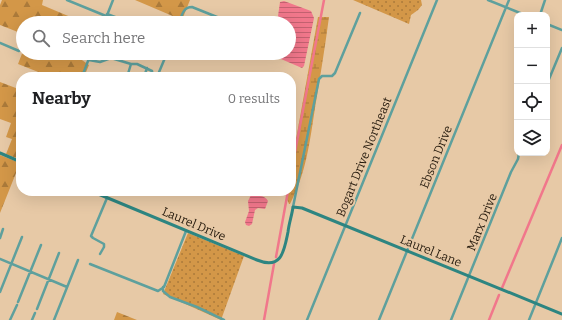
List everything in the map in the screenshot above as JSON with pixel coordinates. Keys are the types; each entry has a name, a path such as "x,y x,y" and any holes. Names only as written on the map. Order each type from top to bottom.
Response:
{"street":[{"path":"67,0 110,16"},
{"path":"107,15 113,0"},
{"name":"Bogart Drive Northeast","path":"307,320 438,0"},
{"path":"488,0 518,12"},
{"name":"Ebson Drive","path":"379,320 408,252 509,0"},
{"path":"541,12 546,0"},
{"path":"182,16 185,9 192,7 214,16"},
{"path":"294,207 319,79 322,76 332,76 335,73 360,13"},
{"path":"550,25 562,30"},
{"path":"0,43 16,50"},
{"path":"550,77 562,48"},
{"path":"84,72 89,60 100,62 106,60"},
{"path":"118,60 147,68 152,72"},
{"path":"160,72 165,60"},
{"path":"129,72 131,64"},
{"path":"146,72 147,68"},
{"path":"0,153 16,160"},
{"name":"Marx Drive","path":"451,320 518,156"},
{"name":"Laurel Drive","path":"102,196 265,263 271,263 278,260 283,254 294,207"},
{"path":"100,254 104,244 91,236 107,198"},
{"name":"Laurel Lane","path":"294,207 302,208 562,314"},
{"path":"0,238 4,229"},
{"path":"186,231 163,291 166,294 224,320"},
{"path":"0,292 22,237"},
{"path":"529,320 562,238"},
{"path":"10,320 41,245"},
{"path":"36,309 60,253"},
{"path":"0,259 67,287"},
{"path":"54,320 78,260"},
{"path":"90,264 156,291 164,287"},
{"path":"32,320 35,313"}],"green space":[{"path":"2,0 43,0 42,5 68,16 16,16 16,31 0,25 0,5"},
{"path":"135,0 190,0 184,16 173,16"},
{"path":"353,0 421,0 422,5 411,15 409,24"},
{"path":"318,17 329,17 307,157 296,191 296,139"},
{"path":"20,60 82,60 89,65 86,72 38,72 18,64"},
{"path":"0,82 16,88 16,158 6,154 12,139 6,137 11,123 0,119"},
{"path":"0,155 16,161 16,173 0,213"},
{"path":"294,196 290,204 289,204 286,197"},
{"path":"188,233 244,256 221,320 163,294"},
{"path":"117,312 137,320 114,320"}],"shaded area":[{"path":"284,1 311,11 314,18 304,66 302,68 283,60 296,60 296,16 278,16 280,2"},
{"path":"250,196 257,196 263,197 268,201 265,209 258,208 255,210 252,224 249,226 246,225 245,222 249,211 248,201"}],"waterway":[{"path":"296,147 324,0"},
{"path":"502,288 562,145"},
{"path":"276,257 287,196"},
{"path":"264,320 274,264"},
{"path":"489,320 499,295"}]}
